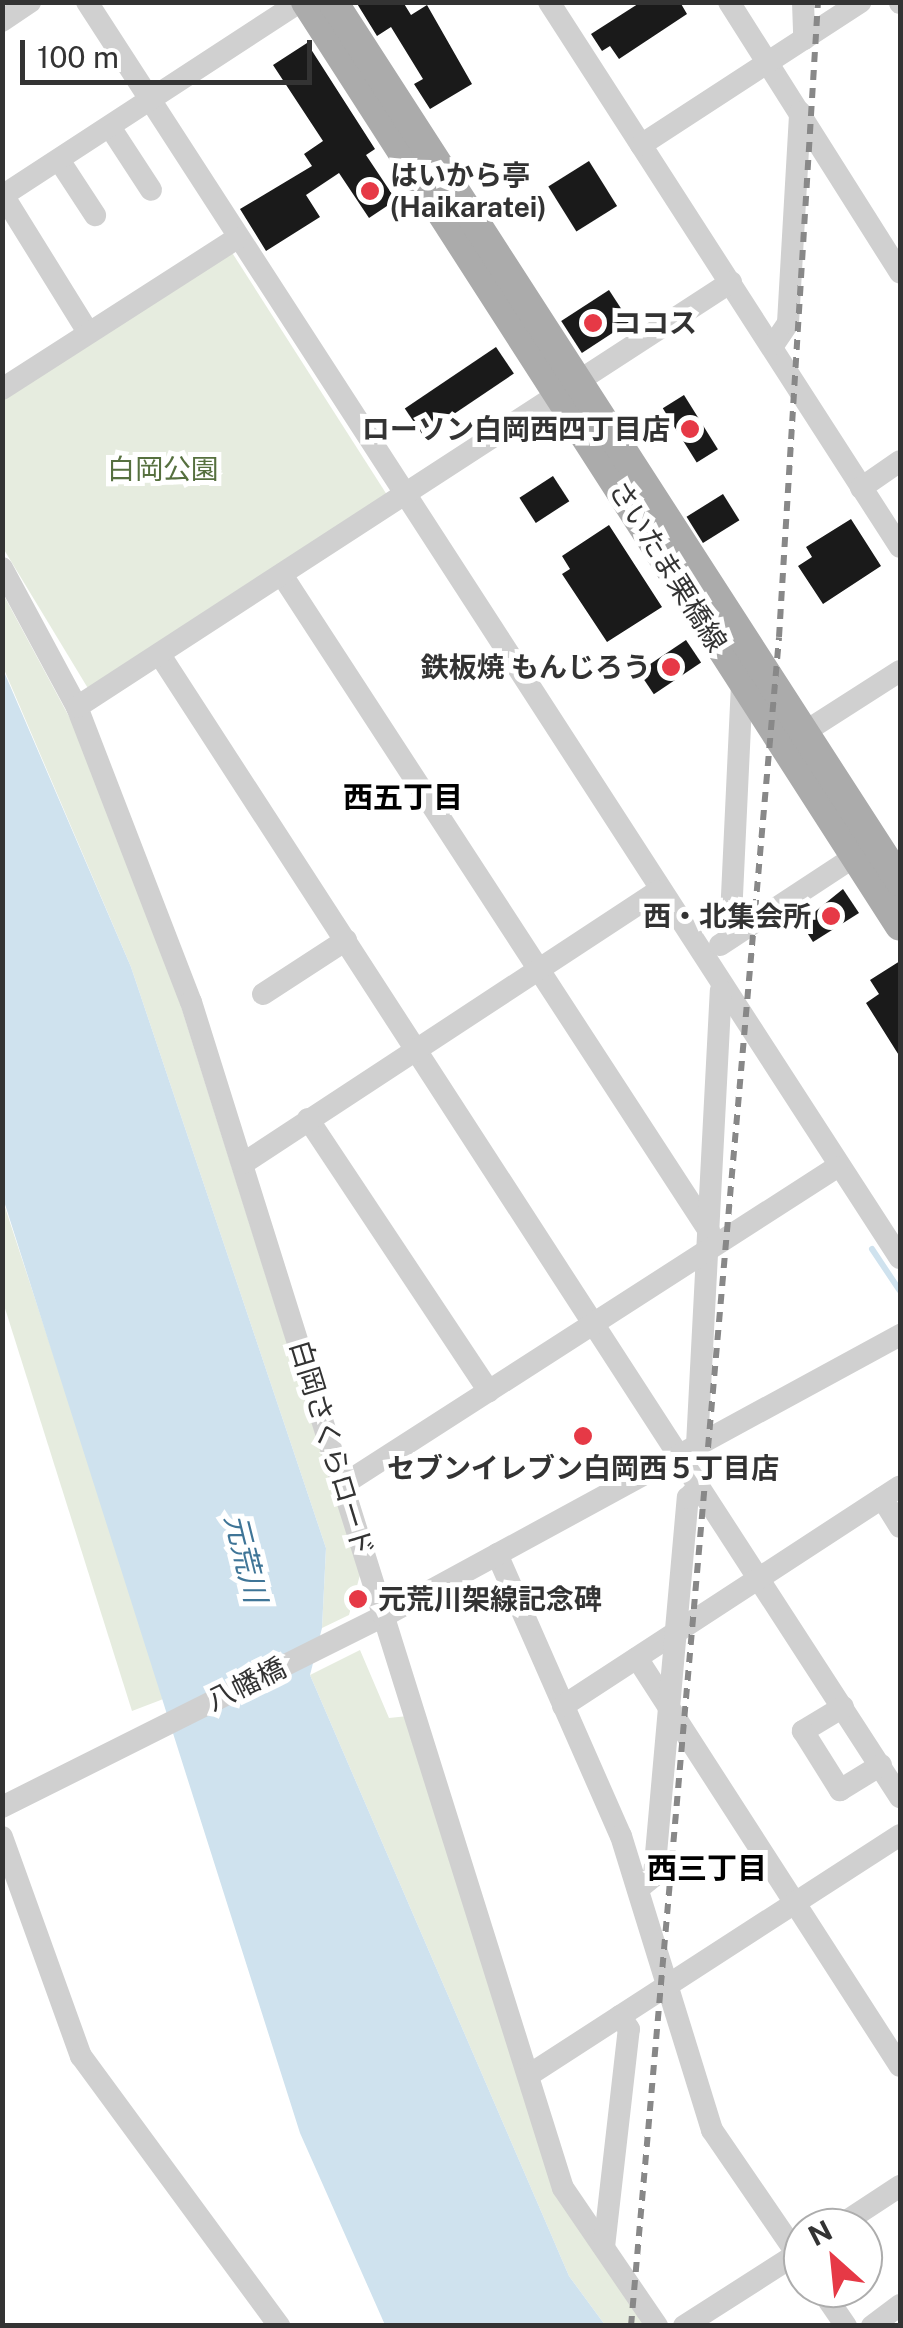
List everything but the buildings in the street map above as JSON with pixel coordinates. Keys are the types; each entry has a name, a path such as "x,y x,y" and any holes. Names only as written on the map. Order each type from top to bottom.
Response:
{"main road":[{"name":"さいたま栗橋線","path":"303,2 568,385 900,881"},
{"name":"さいたま栗橋線","path":"333,2 568,385 742,684 900,926"}],"street":[{"path":"2,20 30,2"},
{"path":"87,2 236,240 406,496 700,958 900,1258"},
{"path":"88,332 3,195 303,2"},
{"path":"549,2 774,344 900,548"},
{"path":"729,2 900,273"},
{"path":"803,2 804,39"},
{"path":"641,145 860,2"},
{"path":"774,344 788,323 800,112"},
{"path":"110,127 151,190"},
{"path":"59,160 95,215"},
{"path":"2,389 236,240"},
{"path":"77,708 731,282"},
{"path":"861,488 900,461"},
{"name":"白岡さくらロード","path":"2,568 77,708 192,1002 563,2188 657,2326"},
{"path":"282,575 540,969 708,1242"},
{"path":"160,655 596,1324 688,1450 699,1486 900,1797"},
{"path":"803,733 900,671"},
{"path":"730,938 742,684"},
{"path":"700,958 854,857"},
{"path":"244,1162 658,891"},
{"path":"263,994 346,940"},
{"path":"688,1450 708,1242 722,991"},
{"path":"308,1119 489,1391"},
{"path":"344,1484 596,1324 708,1242 836,1167"},
{"name":"八幡橋","path":"2,1808 384,1616 900,1335"},
{"path":"638,1889 654,1876 688,1498 699,1486"},
{"path":"563,1706 891,1492 900,1527"},
{"path":"498,1554 638,1889 712,2130 783,2231"},
{"path":"637,1658 900,2066"},
{"path":"843,1707 803,1731 840,1790 880,1765"},
{"path":"529,2075 900,1835"},
{"path":"2,1837 81,2056 279,2326"},
{"path":"604,2247 630,2029 620,2016"},
{"path":"866,2208 900,2186"},
{"path":"684,2326 783,2267"},
{"path":"872,2326 900,2305"}],"green space":[{"name":"白岡公園","path":"231,251 389,498 89,690 3,548 2,398"},
{"path":"2,592 73,724 168,965 360,1575 349,1615 322,1628 326,1548 131,967 3,667"},
{"path":"2,1198 166,1698 132,1711 3,1302"},
{"path":"360,1650 389,1718 408,1716 561,2198 646,2325 605,2325 569,2276 310,1675"}],"water":[{"name":"元荒川","path":"2,667 131,967 326,1548 322,1628 310,1675 569,2276 605,2325 385,2325 300,2133 3,1198"}],"waterway":[{"path":"872,1249 900,1291"}],"railway":[{"path":"631,2326 779,637 818,2"}],"place":[{"name":"はいから亭 (Haikaratei)","path":"370,191"},
{"name":"ココス","path":"593,323"},
{"name":"ローソン白岡西四丁目店","path":"690,429"},
{"name":"鉄板焼 もんじろう","path":"671,667"},
{"name":"西・北集会所","path":"831,916"},
{"name":"セブンイレブン白岡西５丁目店","path":"583,1436"},
{"name":"元荒川架線記念碑","path":"358,1599"}],"district":[{"name":"西五丁目","path":"403,797"},
{"name":"西三丁目","path":"707,1868"}]}
